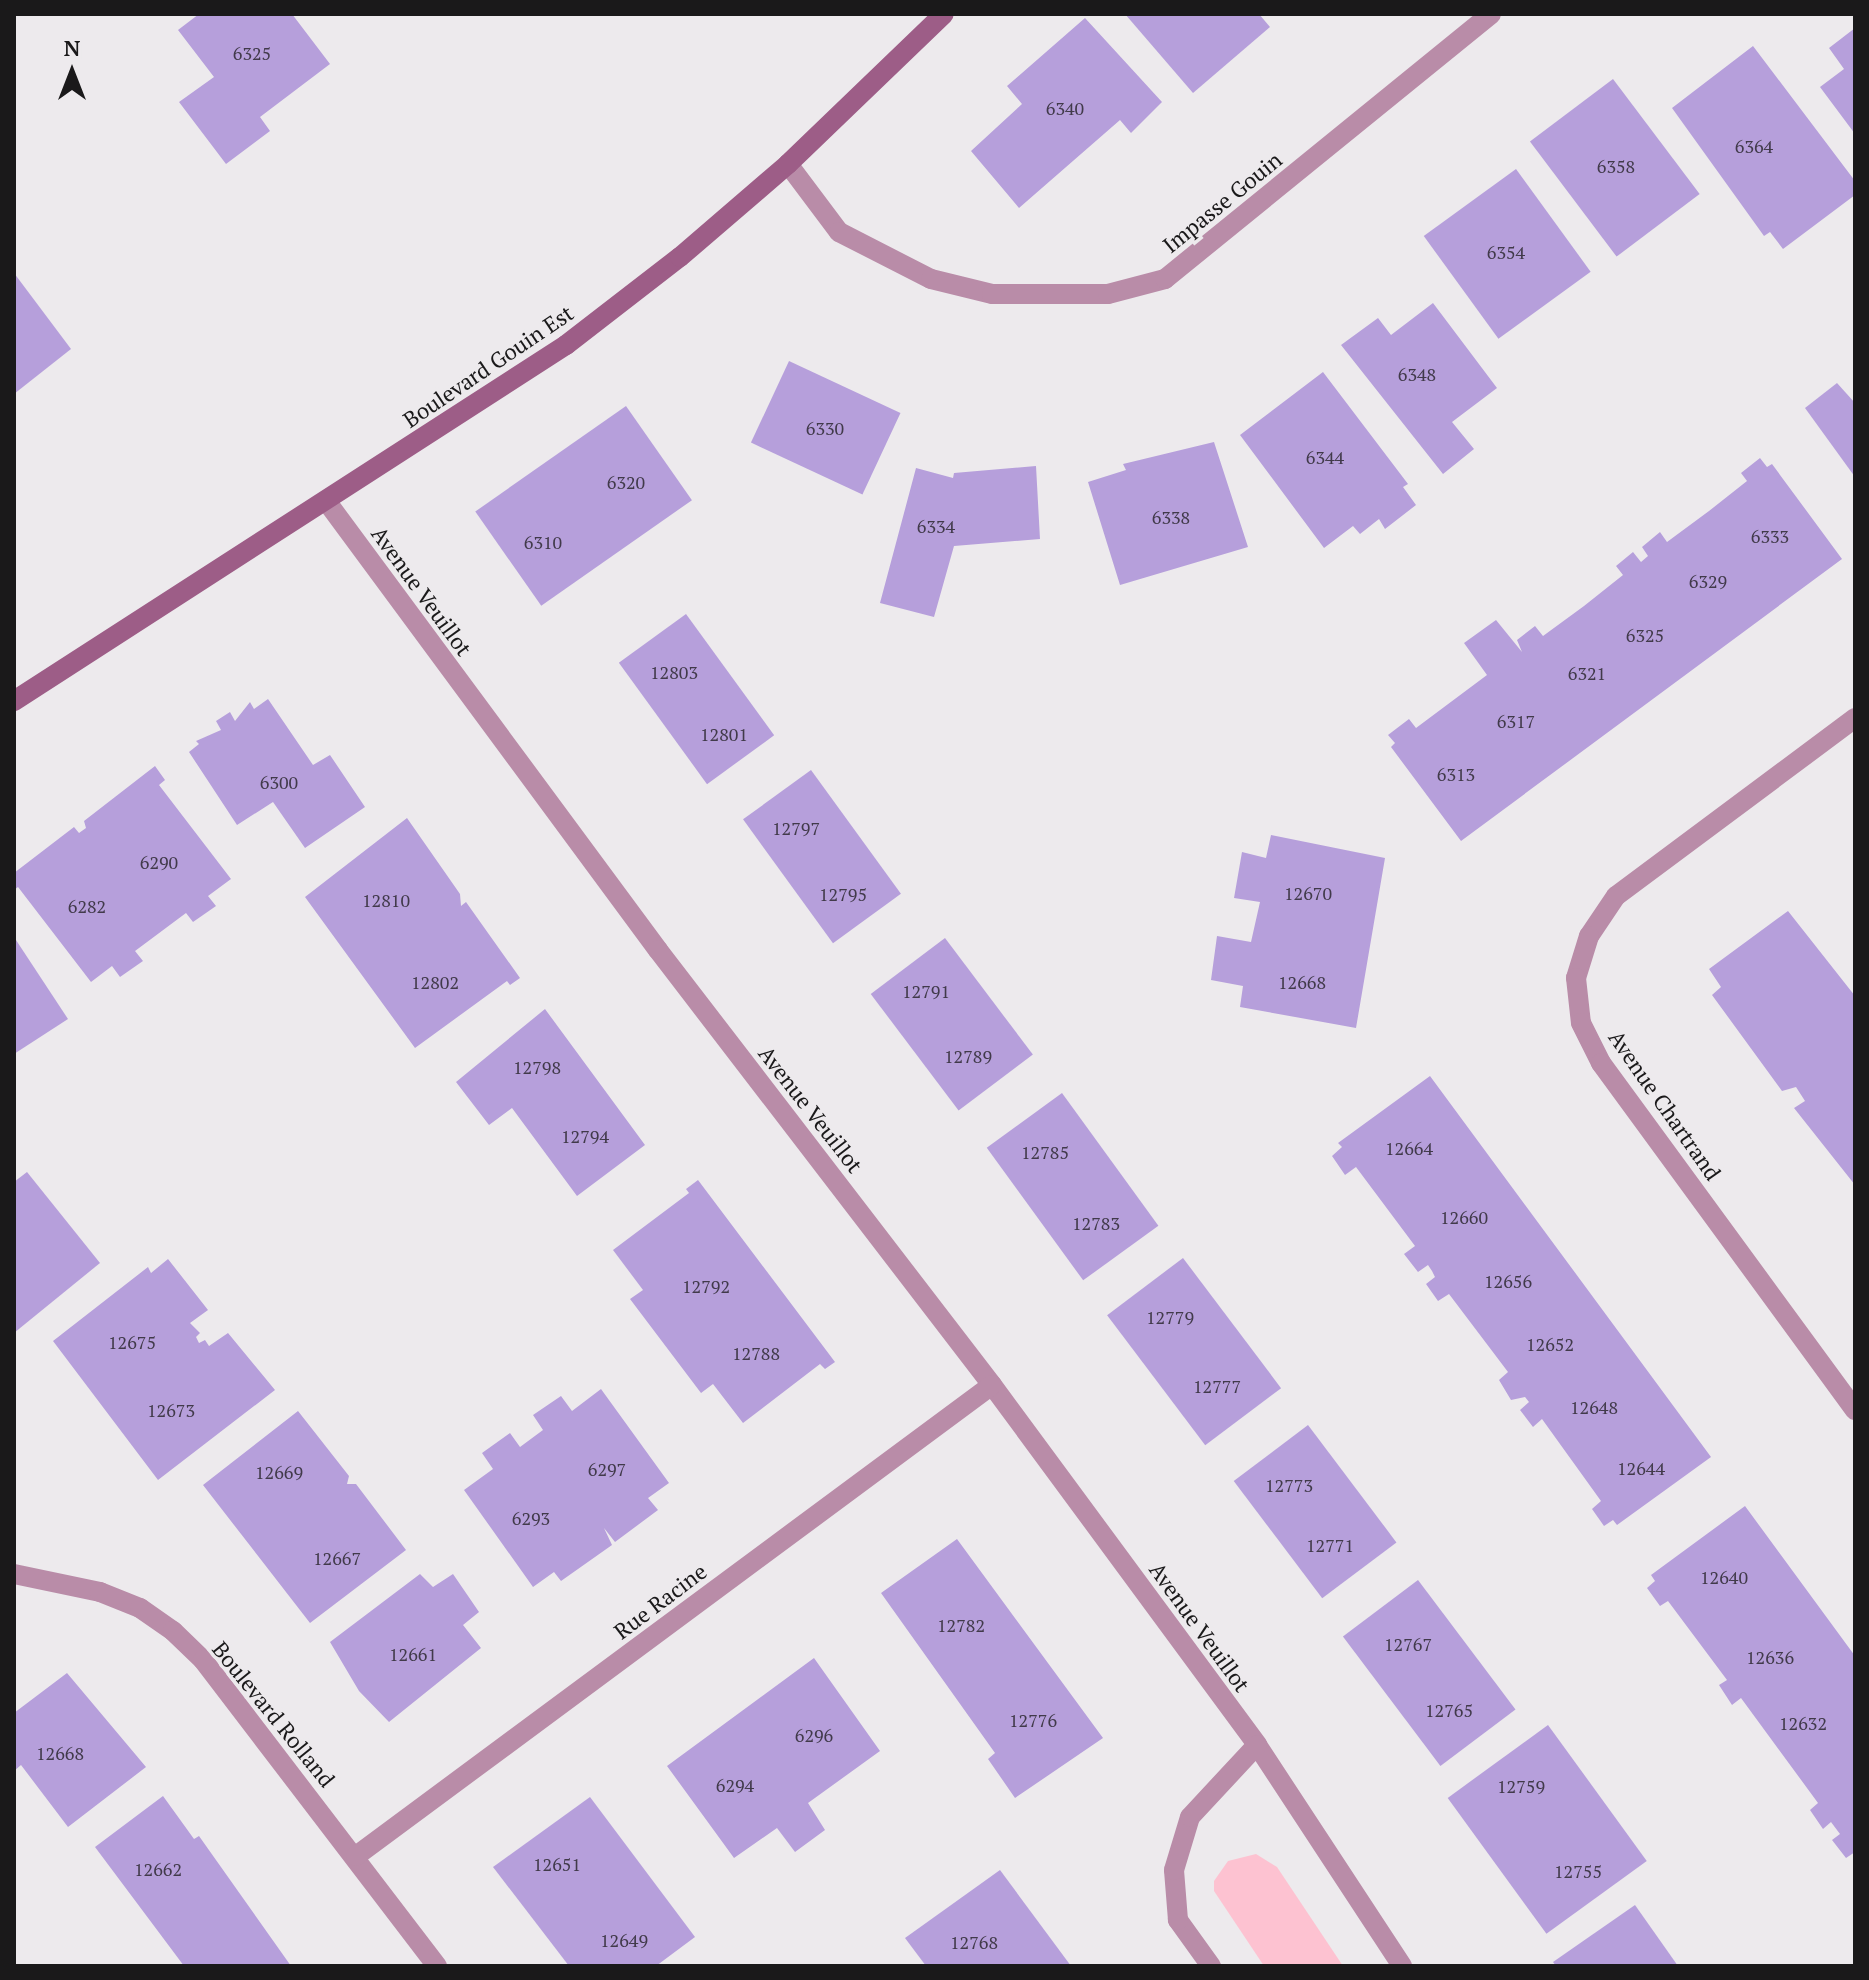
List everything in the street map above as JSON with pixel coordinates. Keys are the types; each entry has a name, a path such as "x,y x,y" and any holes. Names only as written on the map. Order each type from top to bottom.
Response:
{"street":[{"name":"Boulevard Gouin Est","path":"14,701 327,502 566,345 680,257 788,164 944,14"},
{"name":"Impasse Gouin","path":"788,164 839,232 931,279 992,294 1108,294 1165,279 1491,14"},
{"name":"Avenue Veuillot","path":"327,502 658,950 992,1385 1257,1745 1402,1966"},
{"name":"Avenue Chartrand","path":"1855,718 1616,896 1589,936 1576,978 1581,1023 1601,1063 1855,1410"},
{"name":"Rue Racine","path":"356,1856 992,1385"},
{"name":"Boulevard Rolland","path":"14,1574 100,1592 140,1608 173,1631 203,1660 356,1856 437,1966"},
{"path":"1211,1966 1178,1920 1174,1870 1190,1817 1257,1745"}],"shaded area":[{"path":"1256,1854 1277,1867 1343,1966 1264,1966 1214,1891 1214,1881 1228,1861"}],"building":[{"path":"199,14 292,14 330,64 260,117 270,131 226,164 179,102 214,77 178,30"},
{"path":"1125,14 1259,14 1270,27 1193,93"},
{"path":"1085,18 1162,102 1131,133 1120,120 1019,208 971,151 1022,104 1007,86"},
{"path":"1855,28 1855,134 1820,87 1844,69 1829,48"},
{"path":"1753,46 1855,181 1855,195 1783,249 1770,232 1764,236 1672,108"},
{"path":"1613,79 1700,194 1617,257 1530,142"},
{"path":"1516,169 1591,272 1498,339 1424,236"},
{"path":"14,273 71,349 14,394"},
{"path":"1433,303 1497,388 1452,422 1474,449 1443,474 1341,345 1378,318 1391,335"},
{"path":"789,361 900,413 862,495 751,443"},
{"path":"1323,372 1408,484 1403,487 1416,505 1385,529 1379,519 1360,534 1353,526 1324,548 1240,435"},
{"path":"1837,383 1855,403 1855,477 1805,408"},
{"path":"626,406 692,500 541,606 475,512"},
{"path":"1214,442 1248,547 1120,585 1088,482 1126,470 1123,464"},
{"path":"1760,458 1767,467 1772,464 1842,559 1461,841 1391,747 1395,743 1388,735 1409,719 1416,728 1487,675 1464,643 1496,620 1522,652 1517,640 1535,626 1543,636 1584,606 1623,575 1616,566 1633,552 1641,562 1648,556 1642,547 1660,532 1667,542 1709,511 1747,481 1741,473"},
{"path":"1036,466 1040,539 954,546 934,617 880,603 916,468 953,478 954,473"},
{"path":"686,614 774,735 707,784 619,663"},
{"path":"268,699 313,765 330,755 365,807 305,848 273,802 237,825 189,752 199,744 196,741 221,730 216,721 230,712 235,721 250,702 254,709"},
{"path":"155,766 165,780 159,785 231,879 208,896 216,906 193,922 186,913 135,951 143,961 120,977 112,966 91,982 18,887 14,890 14,873 74,827 79,833 86,828 84,821"},
{"path":"811,770 901,894 833,943 743,819"},
{"path":"407,818 460,894 461,906 466,902 520,978 510,985 507,981 415,1048 305,897"},
{"path":"1271,835 1385,858 1356,1028 1240,1007 1243,986 1211,980 1217,936 1251,942 1260,902 1234,898 1242,852 1266,858"},
{"path":"1788,911 1855,996 1855,1185 1794,1108 1805,1101 1796,1087 1782,1091 1712,995 1721,987 1709,969"},
{"path":"14,937 68,1019 14,1054"},
{"path":"945,938 1033,1055 959,1111 871,994"},
{"path":"545,1009 645,1145 577,1196 512,1108 489,1125 456,1082"},
{"path":"1430,1076 1711,1457 1617,1525 1613,1520 1604,1526 1592,1509 1601,1501 1542,1419 1533,1427 1520,1410 1529,1402 1525,1397 1511,1400 1499,1380 1508,1372 1449,1294 1438,1301 1426,1284 1435,1277 1432,1271 1428,1265 1418,1272 1404,1254 1415,1246 1356,1167 1345,1175 1332,1156 1342,1147 1338,1143"},
{"path":"1062,1093 1158,1226 1083,1280 987,1148"},
{"path":"27,1172 100,1263 14,1333 14,1182"},
{"path":"698,1180 835,1362 825,1369 820,1364 743,1423 713,1384 701,1393 630,1299 643,1290 613,1250 689,1193 686,1189"},
{"path":"1183,1258 1281,1388 1205,1445 1107,1315"},
{"path":"168,1259 208,1310 190,1323 200,1333 196,1337 199,1343 205,1340 209,1346 228,1333 275,1390 158,1480 53,1341 148,1267 151,1273"},
{"path":"601,1389 669,1483 648,1498 658,1510 615,1542 604,1528 612,1545 561,1581 554,1572 533,1587 464,1490 493,1469 482,1453 510,1433 520,1447 543,1430 533,1415 561,1396 572,1411"},
{"path":"298,1411 349,1476 347,1484 356,1484 406,1550 310,1623 203,1485"},
{"path":"1308,1425 1396,1542 1322,1598 1234,1481"},
{"path":"1745,1506 1855,1656 1855,1852 1846,1858 1832,1840 1840,1834 1831,1822 1823,1829 1810,1810 1818,1803 1741,1698 1732,1705 1719,1685 1727,1680 1668,1601 1660,1606 1647,1588 1655,1581 1651,1575"},
{"path":"957,1539 1103,1738 1015,1798 988,1759 995,1753 881,1593"},
{"path":"420,1574 433,1587 453,1574 479,1612 463,1625 481,1648 389,1722 359,1691 330,1642"},
{"path":"1418,1580 1515,1709 1440,1766 1343,1637"},
{"path":"814,1658 880,1751 808,1803 825,1830 795,1852 777,1828 734,1858 667,1766"},
{"path":"67,1673 146,1767 68,1827 21,1765 14,1771 14,1713"},
{"path":"1548,1725 1647,1861 1546,1934 1448,1798"},
{"path":"163,1796 194,1839 199,1836 291,1966 184,1966 95,1847"},
{"path":"590,1797 695,1937 656,1966 569,1966 493,1867"},
{"path":"1000,1870 1071,1966 926,1966 905,1938"},
{"path":"1635,1905 1678,1966 1556,1966 1553,1962"}]}
